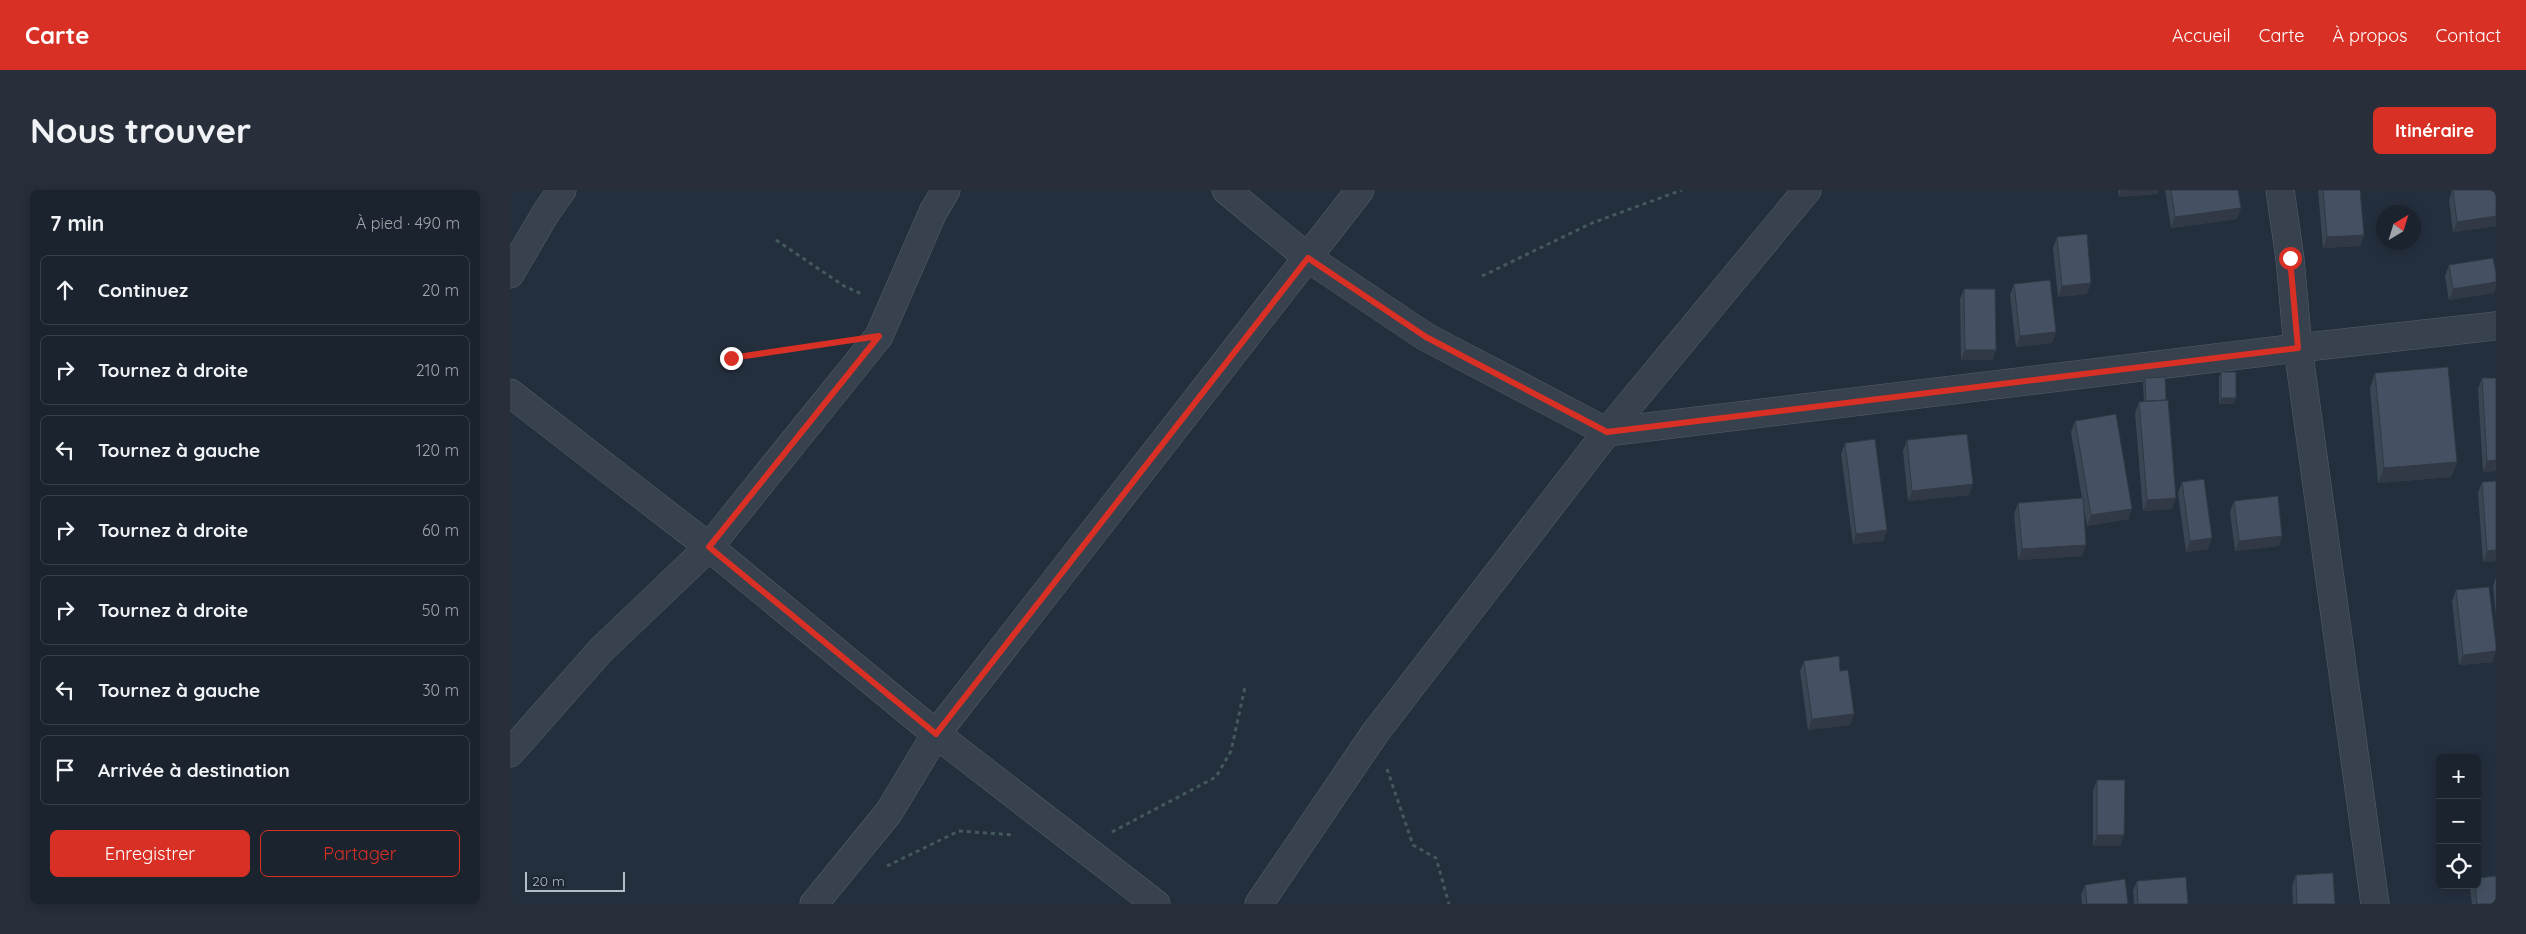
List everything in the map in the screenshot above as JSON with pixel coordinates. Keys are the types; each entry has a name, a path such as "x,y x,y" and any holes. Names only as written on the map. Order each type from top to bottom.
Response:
{"street":[{"path":"510,274 547,211 562,190"},
{"path":"510,753 601,650 709,547 879,336 933,212 946,190"},
{"path":"1226,190 1308,258 1426,337 1607,432 2298,348 2496,326"},
{"path":"814,904 889,812 936,734 1360,190"},
{"path":"1259,904 1375,733 1607,432 1806,190"},
{"path":"2280,190 2290,258 2298,348 2375,904"},
{"path":"510,393 709,547 936,734 1156,904"}],"path":[{"path":"1482,276 1592,223 1682,190"},
{"path":"776,240 844,286 892,308"},
{"path":"731,358 833,343"},
{"path":"1375,733 1413,845 1436,858 1449,904"}],"building":[{"path":"2171,190 2238,190 2241,208 2175,217"},
{"path":"2323,190 2360,190 2364,235 2327,237"},
{"path":"2453,190 2496,190 2496,216 2457,222"},
{"path":"2087,234 2091,283 2062,286 2057,237"},
{"path":"2493,258 2496,282 2453,289 2449,265"},
{"path":"2050,280 2056,332 2020,336 2014,284"},
{"path":"1964,289 1995,289 1996,350 1965,350"},
{"path":"2448,367 2457,462 2384,468 2375,373"},
{"path":"2221,372 2236,372 2236,398 2221,398"},
{"path":"2165,377 2166,400 2146,401 2145,378"},
{"path":"2482,378 2496,378 2496,460 2487,461"},
{"path":"2168,400 2176,498 2147,500 2139,402"},
{"path":"2116,414 2132,509 2091,515 2075,421"},
{"path":"1967,434 1973,484 1912,491 1907,440"},
{"path":"1875,439 1887,530 1856,534 1845,443"},
{"path":"2204,479 2212,538 2190,541 2182,482"},
{"path":"2496,481 2496,550 2487,551 2482,482"},
{"path":"2278,496 2282,536 2239,541 2234,501"},
{"path":"2083,498 2086,545 2022,549 2018,503"},
{"path":"2489,587 2496,651 2463,655 2456,590"},
{"path":"1839,656 1840,671 1848,670 1854,714 1812,719 1804,661"},
{"path":"2097,780 2125,780 2124,835 2097,835"},
{"path":"2333,873 2335,904 2297,904 2296,875"},
{"path":"2496,876 2496,904 2477,904 2475,889 2481,889 2481,878"},
{"path":"2186,877 2188,904 2138,904 2137,881"},
{"path":"2125,879 2128,904 2087,904 2085,885"}],"route":[{"path":"731,358 879,336 709,547 936,734 1308,258 1426,337 1607,432 2298,348 2290,258"}]}
